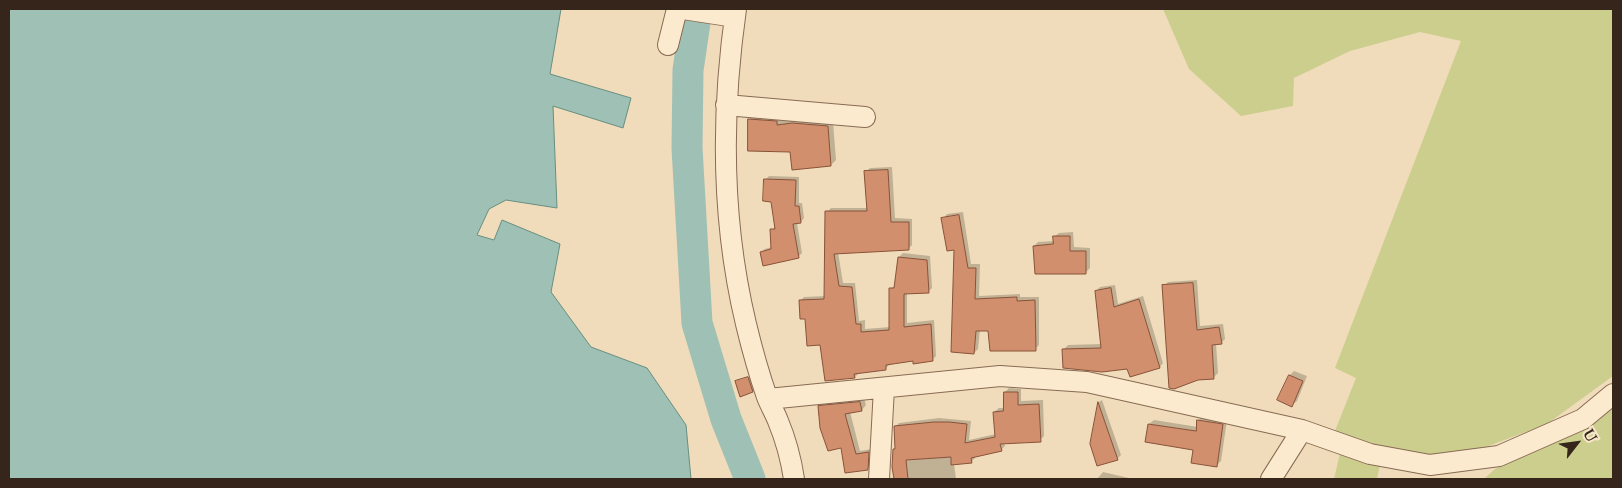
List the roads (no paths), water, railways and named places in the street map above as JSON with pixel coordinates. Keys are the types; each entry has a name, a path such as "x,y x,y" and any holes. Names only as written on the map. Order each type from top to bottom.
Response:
{"street":[{"path":"668,46 684,9 729,13 730,55 724,133 731,248 746,325 768,399 785,439 794,479"},
{"path":"726,105 865,117"},
{"path":"768,399 1000,376 1087,382 1302,430 1370,454 1430,465 1498,456 1583,419 1613,394"},
{"path":"879,479 884,388"},
{"path":"1271,479 1302,430"}],"water":[{"path":"9,9 561,9 550,74 631,98 623,128 553,106 557,208 506,200 489,209 477,235 494,240 502,220 560,244 551,292 591,347 647,368 686,425 691,479 9,479"}],"waterway":[{"path":"697,9 688,70 687,148 697,323 726,419 750,479"}]}
